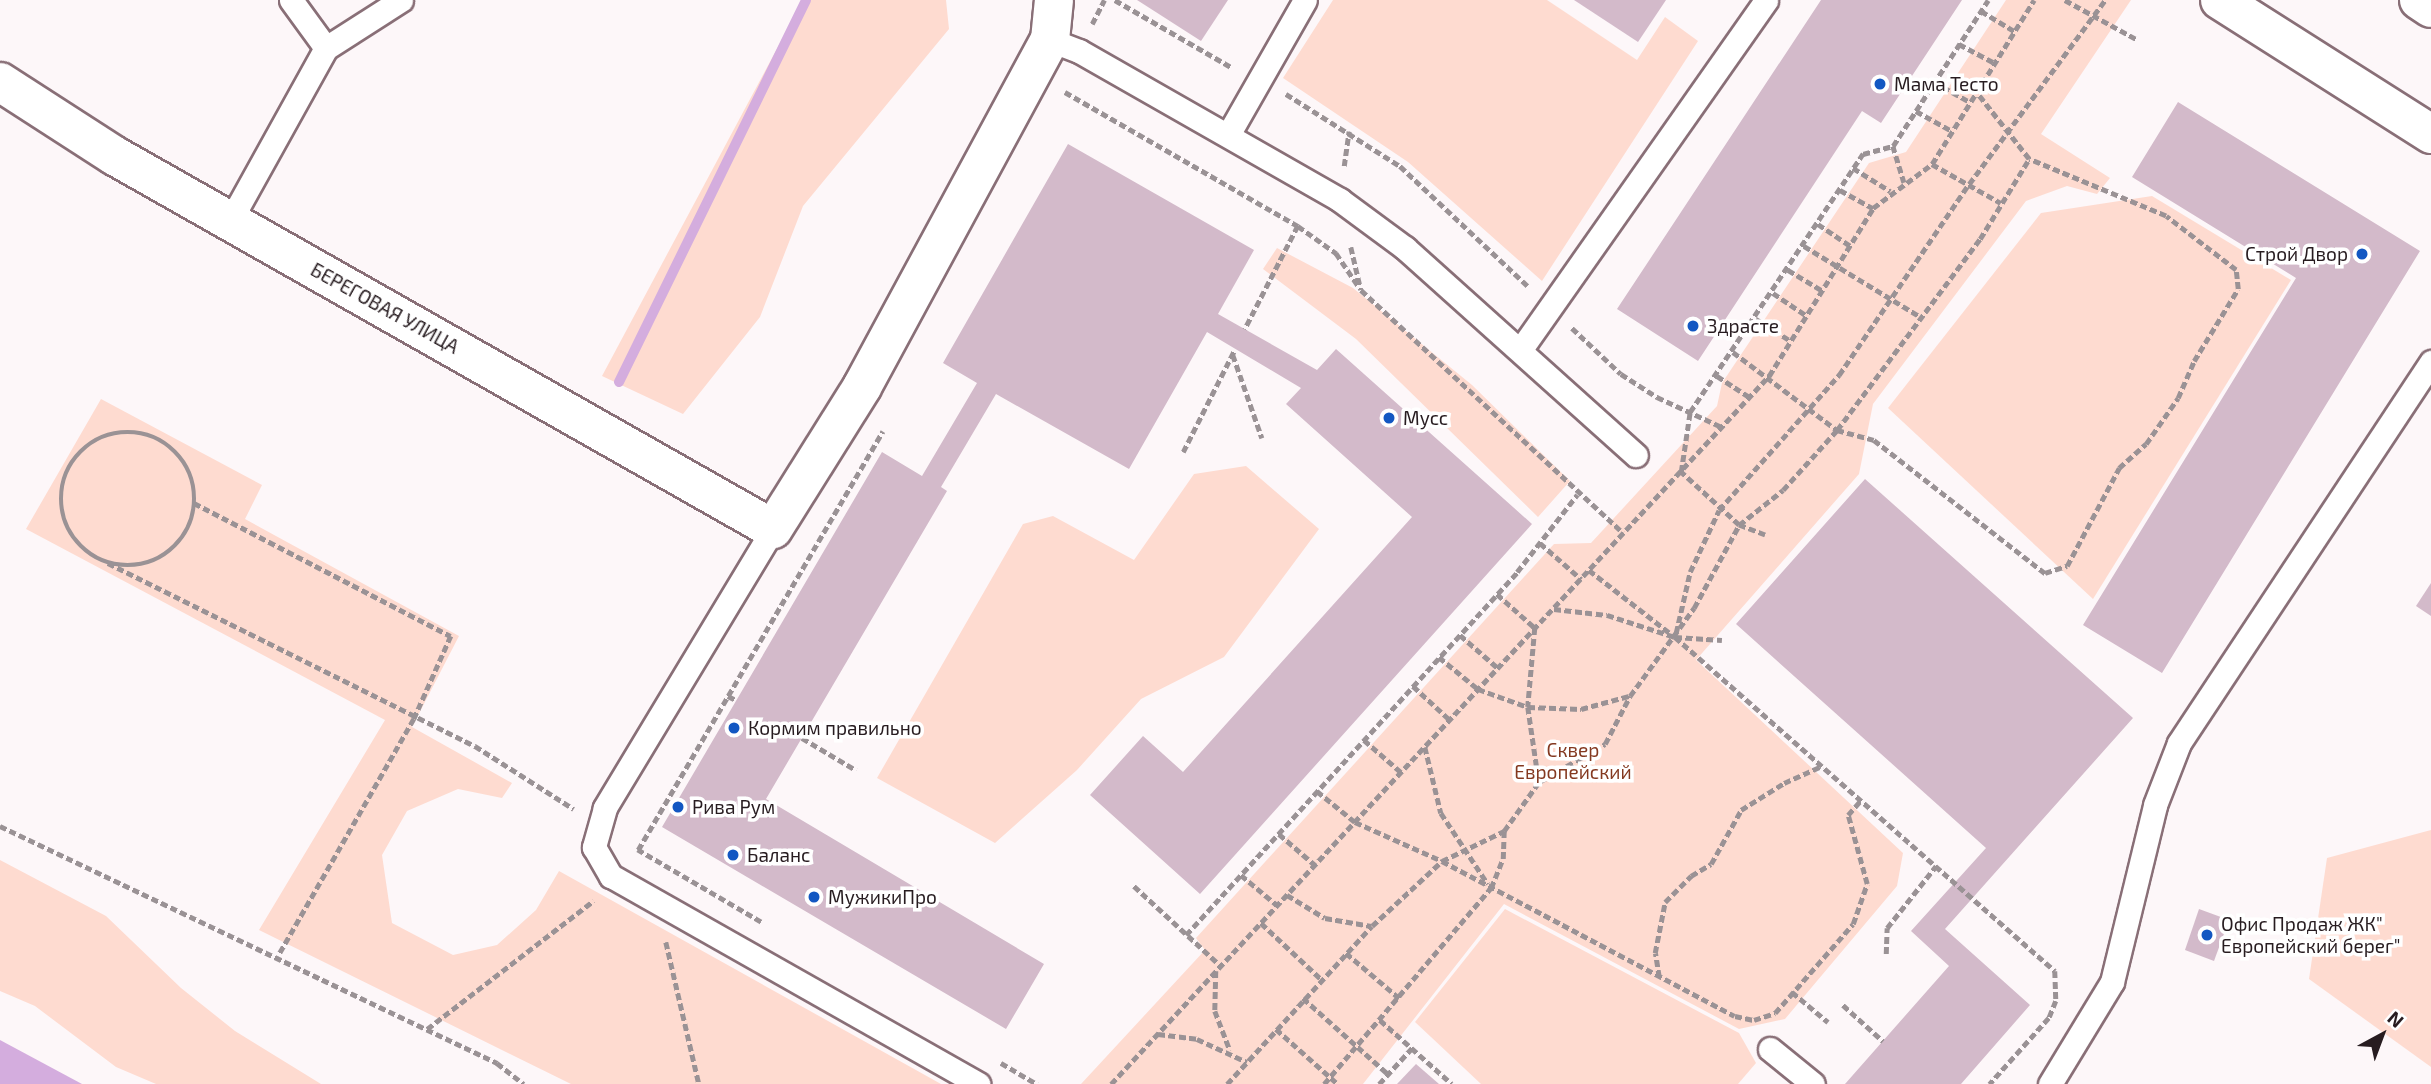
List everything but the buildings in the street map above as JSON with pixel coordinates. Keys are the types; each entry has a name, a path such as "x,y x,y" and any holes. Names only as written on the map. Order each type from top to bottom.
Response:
{"street":[{"path":"773,529 862,387 1064,46 1054,0"},
{"path":"2220,0 2431,134"},
{"path":"2419,0 2431,8"},
{"name":"БЕРЕГОВАЯ УЛИЦА","path":"0,82 230,221 773,529"}],"lane":[{"path":"291,0 326,48"},
{"path":"230,221 326,48 401,0"},
{"path":"1228,135 1305,0"},
{"path":"1521,349 1766,0"},
{"path":"1064,46 1228,135 1340,200 1405,248 1521,349 1636,455"},
{"path":"2050,1084 2112,982 2155,804 2179,743 2431,362"},
{"path":"773,529 605,808 594,848 611,876 978,1084"},
{"path":"1770,1049 1813,1084"}],"path":[{"path":"1104,0 1064,46 1058,88 1298,226 1336,253 1361,290 1577,495 1623,533"},
{"path":"1115,0 1349,131 1401,166 1621,374 1721,427"},
{"path":"1681,472 1690,412 1756,319 1863,154 1893,146 1988,0"},
{"path":"1111,1084 1769,376 1873,208 1891,191 1932,164 2034,0"},
{"path":"2065,0 2096,14 2138,40"},
{"path":"1675,637 1690,572 1719,510 1839,375 1969,184 2105,0"},
{"path":"1981,11 2014,31"},
{"path":"1959,44 1994,63"},
{"path":"1934,82 1970,102"},
{"path":"1733,352 1769,376 1837,430 1874,440 2045,573 2067,566 2119,468 2146,444 2178,398 2194,360 2238,289 2236,270 2165,216 2029,159 1976,92"},
{"path":"1916,111 1952,131"},
{"path":"1349,131 1340,200 1361,290"},
{"path":"1893,146 1904,182"},
{"path":"1227,1084 1371,926 1442,861 1504,831 1539,782 1605,744 1630,696 1675,637 1739,525 1783,490 1837,430 1919,316 1980,239 2029,159"},
{"path":"1932,164 2001,204"},
{"path":"1853,169 1891,191"},
{"path":"1840,189 1873,208"},
{"path":"1818,224 1851,246"},
{"path":"1245,329 1298,226"},
{"path":"1804,246 1893,297 1919,316"},
{"path":"1788,270 1823,291"},
{"path":"1773,293 1807,316"},
{"path":"1756,319 1791,341"},
{"path":"1183,452 1234,351 1262,438"},
{"path":"1717,376 1749,397"},
{"path":"774,930 638,850 889,421"},
{"path":"107,563 129,566 150,563 170,552 184,536 194,503 191,473 162,440 142,432 119,431 97,438 78,452 66,471 60,493 62,516 72,537 107,563 414,719 475,746 586,816"},
{"path":"1681,472 1719,510 1739,525 1765,536"},
{"path":"1186,935 1460,635 1577,495"},
{"path":"194,503 451,636 414,719 278,956"},
{"path":"1540,542 1581,579"},
{"path":"1589,570 1675,637 2055,971 2056,1000 2049,1018 1990,1084"},
{"path":"1496,594 1535,628"},
{"path":"1554,609 1607,615 1675,637 1722,640"},
{"path":"1535,628 1528,707 1539,782"},
{"path":"1460,635 1498,668"},
{"path":"1439,657 1478,689 1528,707 1581,709 1630,696"},
{"path":"1413,686 1450,720"},
{"path":"729,696 736,700"},
{"path":"802,738 856,770"},
{"path":"1364,740 1401,772"},
{"path":"1425,747 1441,813 1463,852 1491,888"},
{"path":"1659,977 1655,953 1665,902 1691,876 1711,864 1741,810 1784,783 1822,766"},
{"path":"1317,791 1355,822 1442,861 1735,1016 1754,1020 1774,1013 1853,924 1864,901 1864,863 1848,815 1861,800"},
{"path":"0,825 497,1063 524,1084"},
{"path":"1324,1084 1491,888 1503,859 1504,831"},
{"path":"1279,834 1315,865"},
{"path":"1886,954 1886,928 1936,866"},
{"path":"1241,875 1277,905"},
{"path":"677,913 693,882"},
{"path":"1134,886 1219,968"},
{"path":"1287,895 1325,918 1371,926"},
{"path":"427,1029 599,896"},
{"path":"1261,923 1321,979"},
{"path":"677,943 664,936 699,1084"},
{"path":"1346,953 1399,998"},
{"path":"1219,968 1215,1011 1231,1051"},
{"path":"1792,992 1828,1021"},
{"path":"1304,998 1388,1074"},
{"path":"1843,1005 1883,1041"},
{"path":"1380,1020 1452,1084"},
{"path":"1276,1029 1338,1084"},
{"path":"1157,1034 1197,1038 1231,1051 1247,1062"},
{"path":"1379,1084 1412,1048"},
{"path":"993,1058 1037,1084"}],"green space":[{"path":"803,0 946,0 949,29 803,206 760,317 683,414 602,376"},
{"path":"1333,0 1547,0 1637,60 1665,17 1698,41 1542,281 1408,162 1283,78"},
{"name":"Сквер Европейский","path":"2006,0 2131,0 2041,134 2110,178 2097,194 2067,186 2026,201 1873,404 1859,474 1696,660 1903,853 1897,886 1785,1019 1739,1029 1504,904 1363,1084 1081,1084 1205,950 1196,938 1554,544 1591,543 1717,406 1722,383 1869,163 1906,152"},
{"path":"2152,196 2291,280 2093,599 1888,408 2041,213"},
{"path":"1277,248 1353,288 1472,385 1570,481 1538,517 1356,339 1263,269"},
{"path":"101,399 262,485 245,519 459,636 412,727 512,783 502,798 458,789 407,811 382,855 392,923 453,955 497,945 536,910 559,871 941,1084 571,1084 259,930 385,720 26,529"},
{"path":"1246,466 1319,529 1224,657 1141,699 1077,770 995,843 877,778 1023,524 1053,516 1134,560 1194,474"},
{"path":"2431,830 2431,1067 2309,979 2327,858"},
{"path":"0,860 106,916 181,988 235,1031 321,1084 156,1084 116,1067 35,1006 0,991"},
{"path":"1505,909 1739,1033 1756,1063 1738,1084 1481,1084 1415,1022"}],"shaded area":[{"path":"0,1040 82,1084 0,1084"}],"waterway":[{"path":"619,382 806,0"}],"place":[{"name":"Мама Тесто","path":"1880,84"},
{"name":"Строй Двор","path":"2362,254"},
{"name":"Здрасте","path":"1693,326"},
{"name":"Мусс","path":"1389,418"},
{"name":"Кормим правильно","path":"734,728"},
{"name":"Рива Рум","path":"678,807"},
{"name":"Баланс","path":"733,855"},
{"name":"МужикиПро","path":"814,897"},
{"name":"Офис Продаж ЖК\" Европейский берег\"","path":"2207,935"}]}
